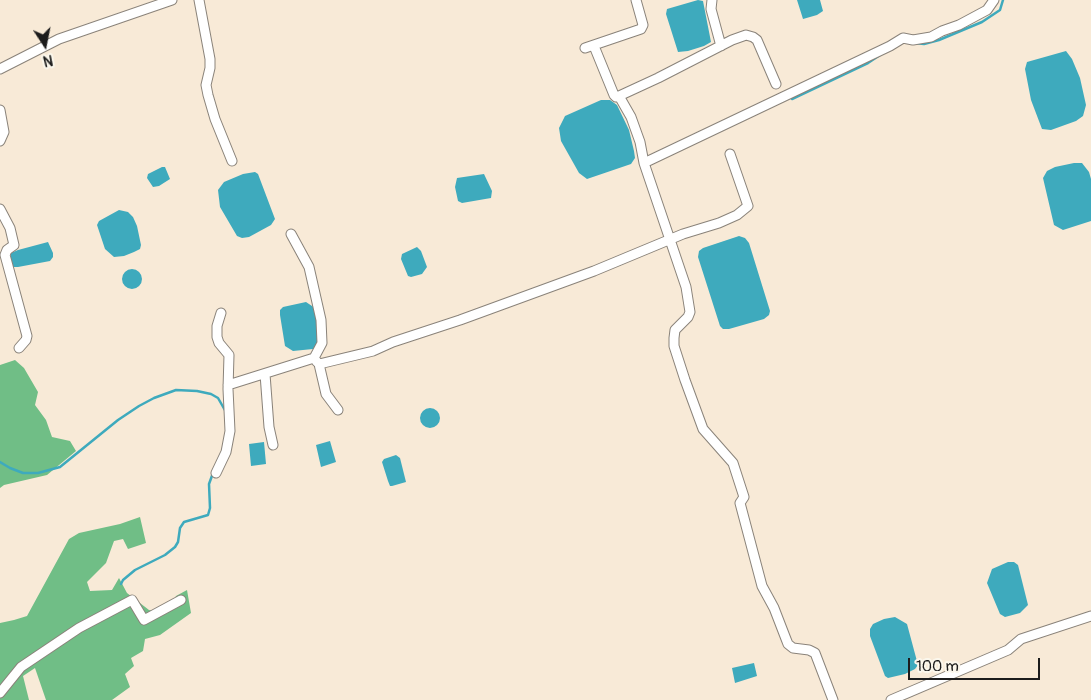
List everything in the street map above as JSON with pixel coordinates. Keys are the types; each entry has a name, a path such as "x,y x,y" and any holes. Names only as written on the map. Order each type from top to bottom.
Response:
{"street":[{"path":"0,69 59,39 172,0"},
{"path":"199,0 210,59 206,85 208,95 215,119 232,161"},
{"path":"636,0 643,25 641,29 589,47 616,97 746,35 753,37 759,45 776,84"},
{"path":"712,0 711,9 721,46"},
{"path":"644,162 903,38 913,40 931,37 942,30 959,25 987,10 994,0"},
{"path":"619,96 631,116 640,142 644,162 690,304 688,317 675,330 674,346 685,380 703,429 733,463 744,497 740,503 762,586 774,608 788,644 793,648 810,650 814,653 833,700"},
{"path":"0,110 4,132 0,142"},
{"path":"228,385 316,361 372,350 594,271 737,215 748,206 730,154"},
{"path":"0,209 10,228 14,245 7,250 5,256 27,336 19,348"},
{"path":"291,234 309,267 321,320 322,343 316,361 326,394 338,410"},
{"path":"216,473 226,452 230,431 229,355 219,343 217,337 217,326 221,313"},
{"path":"265,374 269,427 273,445"},
{"path":"0,693 21,668 79,628 132,600 144,620 181,600"},
{"path":"891,700 1008,650 1021,640 1091,616"}],"green space":[{"path":"15,360 24,368 38,392 35,405 46,420 52,437 70,441 76,451 47,475 4,485 0,488 0,365"},
{"path":"140,517 146,543 128,549 123,539 114,541 106,563 87,582 90,591 112,590 119,578 127,593 149,610 166,614 176,596 187,590 191,613 160,635 145,639 143,651 131,658 134,666 125,674 130,687 112,700 46,700 35,668 23,676 29,700 0,700 0,623 27,616 69,539 79,533 120,524"}],"water":[{"path":"698,0 703,1 711,42 688,51 678,52 666,14 667,9"},
{"path":"797,0 820,0 823,11 803,19"},
{"path":"1066,51 1072,59 1080,78 1086,105 1083,116 1076,121 1051,130 1042,129 1031,100 1025,69 1027,62"},
{"path":"601,100 610,100 617,105 629,130 635,158 631,164 587,179 579,173 561,141 559,128 565,116"},
{"path":"1082,163 1089,172 1091,179 1091,221 1063,230 1054,225 1043,178 1047,171 1055,167"},
{"path":"165,167 170,179 159,186 153,187 147,178 148,174"},
{"path":"255,172 258,174 275,219 271,225 249,237 242,238 237,236 220,207 218,190 224,182 243,174"},
{"path":"484,174 492,191 491,198 462,203 458,201 455,187 457,178"},
{"path":"119,210 128,212 133,217 141,245 140,249 134,252 114,257 105,249 97,225 99,221"},
{"path":"739,236 745,238 749,243 770,311 769,315 764,319 723,329 720,326 698,257 699,251"},
{"path":"48,242 53,253 50,261 18,267 13,267 11,264 11,253"},
{"path":"417,247 421,251 427,267 422,274 411,277 408,276 401,259 402,254"},
{"path":"132,269 139,272 142,279 139,286 132,289 125,286 122,279 125,272"},
{"path":"306,302 315,308 318,344 313,349 293,351 285,346 280,310 283,307"},
{"path":"430,408 437,411 440,418 437,425 430,428 423,425 420,418 423,411"},
{"path":"330,441 336,462 321,467 316,445"},
{"path":"264,442 266,464 251,466 249,444"},
{"path":"396,455 400,458 406,482 390,486 382,462 384,459"},
{"path":"1008,562 1014,562 1018,565 1028,605 1020,613 1005,617 1000,614 987,583 992,569"},
{"path":"895,617 907,624 918,665 915,669 905,674 888,678 885,676 870,636 870,629 873,624"},
{"path":"754,663 757,676 735,683 732,668"}],"waterway":[{"path":"915,43 924,44 939,40 982,22 1000,10 1003,0"},
{"path":"792,99 868,63 880,55"},
{"path":"0,462 23,473 38,473 60,467 118,420 139,406 176,390 211,394 218,398 226,412"},
{"path":"121,584 135,570 165,555 175,547 178,542 180,528 184,522 208,515 210,508 209,484 213,473"}]}
